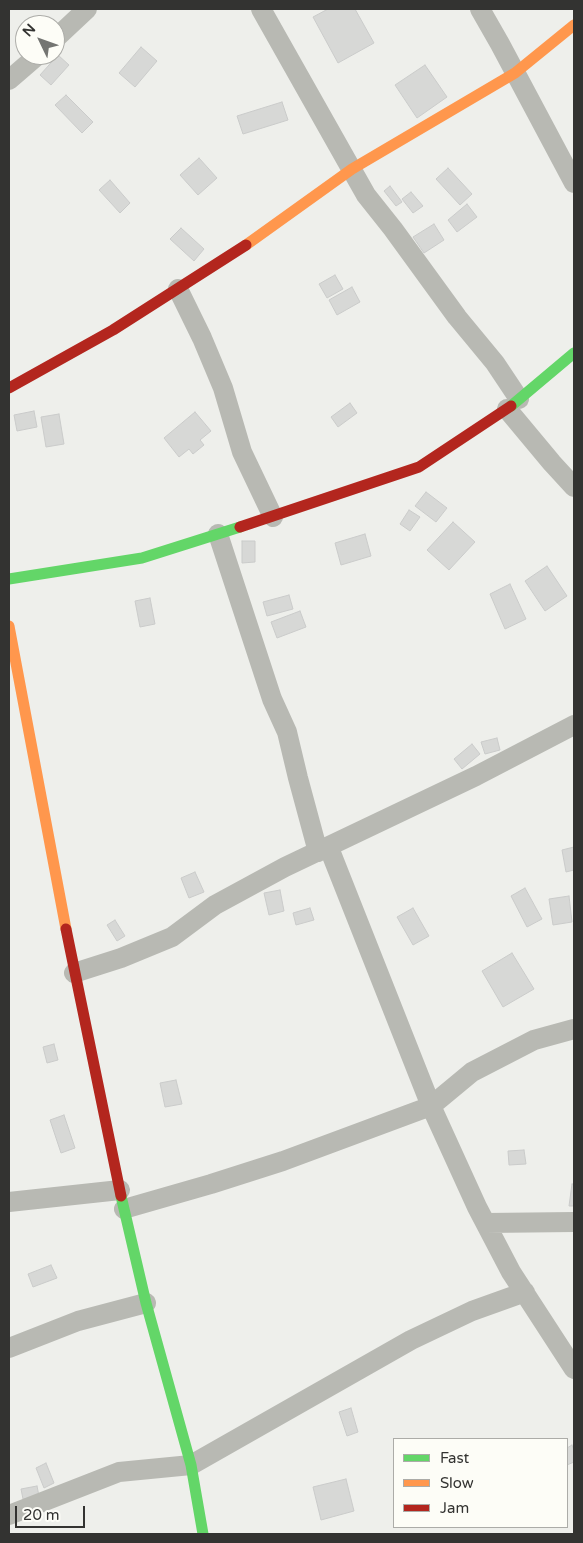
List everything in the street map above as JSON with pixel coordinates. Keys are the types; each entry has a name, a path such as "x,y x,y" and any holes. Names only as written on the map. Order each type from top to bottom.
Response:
{"street":[{"path":"65,30 88,9"},
{"path":"261,9 366,195 457,317 495,363 513,404 552,463 574,487"},
{"path":"480,9 574,183"},
{"path":"9,388 112,330 241,249 352,170 515,74 574,25"},
{"path":"9,80 26,65"},
{"path":"178,289 202,338 222,388 242,452 273,517"},
{"path":"9,579 142,558 273,517 419,467 513,404 574,353"},
{"path":"218,534 272,699 287,732 298,778 323,850 431,1106 486,1224 511,1272 574,1369"},
{"path":"9,626 11,657 74,973 122,1200 146,1303 191,1465 203,1534"},
{"path":"74,973 121,958 172,937 215,905 285,867 476,776 574,725"},
{"path":"9,1202 122,1200 211,1184 283,1161 431,1106 472,1072 534,1040 574,1029"},
{"path":"486,1224 574,1222"},
{"path":"9,1515 119,1472 191,1465 411,1340 472,1312 525,1292"},
{"path":"9,1348 17,1343 78,1321 146,1303"}],"building":[{"path":"328,9 355,9 374,43 338,63 313,17"},
{"path":"141,47 157,61 135,87 119,73"},
{"path":"65,61 69,65 51,85 40,75 49,65 65,65"},
{"path":"425,65 447,97 417,118 395,85"},
{"path":"66,95 93,122 82,133 55,105"},
{"path":"282,102 288,120 243,134 237,116"},
{"path":"199,158 217,178 198,195 180,175"},
{"path":"448,168 472,194 460,205 436,179"},
{"path":"110,180 130,203 120,213 99,190"},
{"path":"390,186 402,202 396,206 384,191"},
{"path":"411,192 423,206 413,213 402,199"},
{"path":"467,204 477,217 457,232 448,220"},
{"path":"434,224 444,240 424,253 413,237"},
{"path":"181,228 204,249 194,261 170,239"},
{"path":"335,275 343,289 327,298 319,284"},
{"path":"352,287 360,302 337,315 329,300"},
{"path":"350,403 357,413 338,427 331,417"},
{"path":"34,411 37,427 17,431 14,415"},
{"path":"195,412 211,431 200,440 204,445 193,454 189,449 179,457 164,438"},
{"path":"59,414 64,444 46,447 41,417"},
{"path":"426,492 447,508 436,522 415,506"},
{"path":"409,510 420,517 410,531 400,524"},
{"path":"453,522 475,542 449,570 427,550"},
{"path":"365,534 371,556 341,565 335,543"},
{"path":"242,541 255,541 255,562 242,563"},
{"path":"547,566 567,596 545,611 525,581"},
{"path":"510,584 526,619 505,629 490,594"},
{"path":"289,595 293,609 267,616 263,602"},
{"path":"150,598 155,624 140,627 135,601"},
{"path":"300,611 306,627 277,638 271,622"},
{"path":"497,738 500,750 485,754 481,742"},
{"path":"472,744 480,754 462,769 454,759"},
{"path":"574,847 574,870 566,872 562,850"},
{"path":"195,872 204,892 189,898 181,878"},
{"path":"525,888 542,919 527,927 511,896"},
{"path":"280,890 284,911 269,915 264,893"},
{"path":"569,896 572,922 553,925 549,899"},
{"path":"310,908 314,920 296,925 293,913"},
{"path":"413,908 429,936 413,945 397,917"},
{"path":"115,920 125,936 117,941 107,925"},
{"path":"512,953 534,989 503,1007 482,971"},
{"path":"54,1044 58,1060 47,1063 43,1047"},
{"path":"176,1080 182,1104 165,1107 160,1083"},
{"path":"64,1115 75,1148 61,1153 50,1120"},
{"path":"524,1150 526,1164 509,1165 508,1151"},
{"path":"572,1184 574,1184 574,1206 569,1206"},
{"path":"51,1265 57,1278 33,1287 28,1274"},
{"path":"351,1408 358,1432 347,1436 339,1412"},
{"path":"572,1445 574,1462 568,1465 568,1447"},
{"path":"46,1463 54,1483 44,1488 36,1468"},
{"path":"346,1479 354,1511 321,1520 313,1487"},
{"path":"37,1486 39,1496 23,1499 21,1489"}],"traffic: fast":[{"path":"511,406 574,353"},
{"path":"9,579 142,558 240,527"},
{"path":"121,1196 146,1303 191,1465 203,1534"}],"traffic: slow":[{"path":"246,245 352,169 515,73 574,25"},
{"path":"9,626 66,929"}],"traffic: jam":[{"path":"9,388 113,330 246,245"},
{"path":"240,527 419,467 511,406"},
{"path":"66,929 121,1196"}]}
